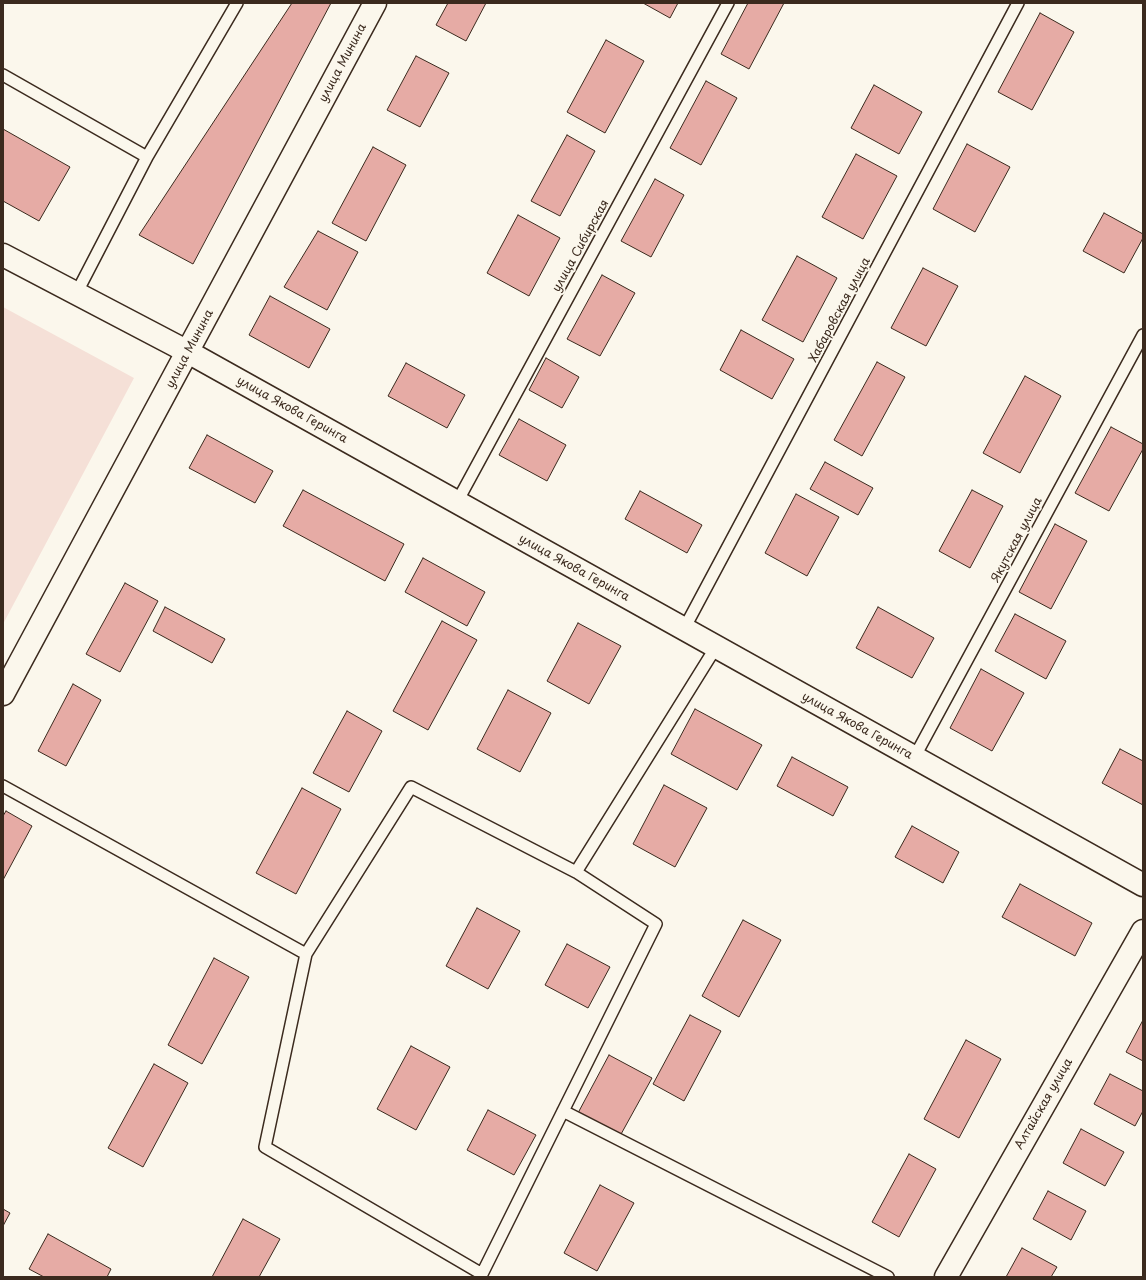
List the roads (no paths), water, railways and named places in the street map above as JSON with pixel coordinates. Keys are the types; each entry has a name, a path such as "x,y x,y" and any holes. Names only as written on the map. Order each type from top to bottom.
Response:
{"street":[{"name":"улица Минина","path":"3,694 375,3"},
{"name":"улица Якова Геринга","path":"3,255 188,352 1143,885"},
{"name":"Алтайская улица","path":"946,1277 1143,931"}],"lane":[{"path":"76,294 147,157 237,3"},
{"name":"улица Сибирская","path":"457,502 728,3"},
{"name":"Хабаровская улица","path":"684,629 1018,3"},
{"path":"3,75 147,157"},
{"name":"Якутская улица","path":"914,758 1143,335"},
{"path":"576,872 716,647"},
{"path":"3,786 306,954"},
{"path":"410,787 576,872 656,924 482,1274 265,1147 306,954 410,787"},
{"path":"563,1111 888,1277"}]}
